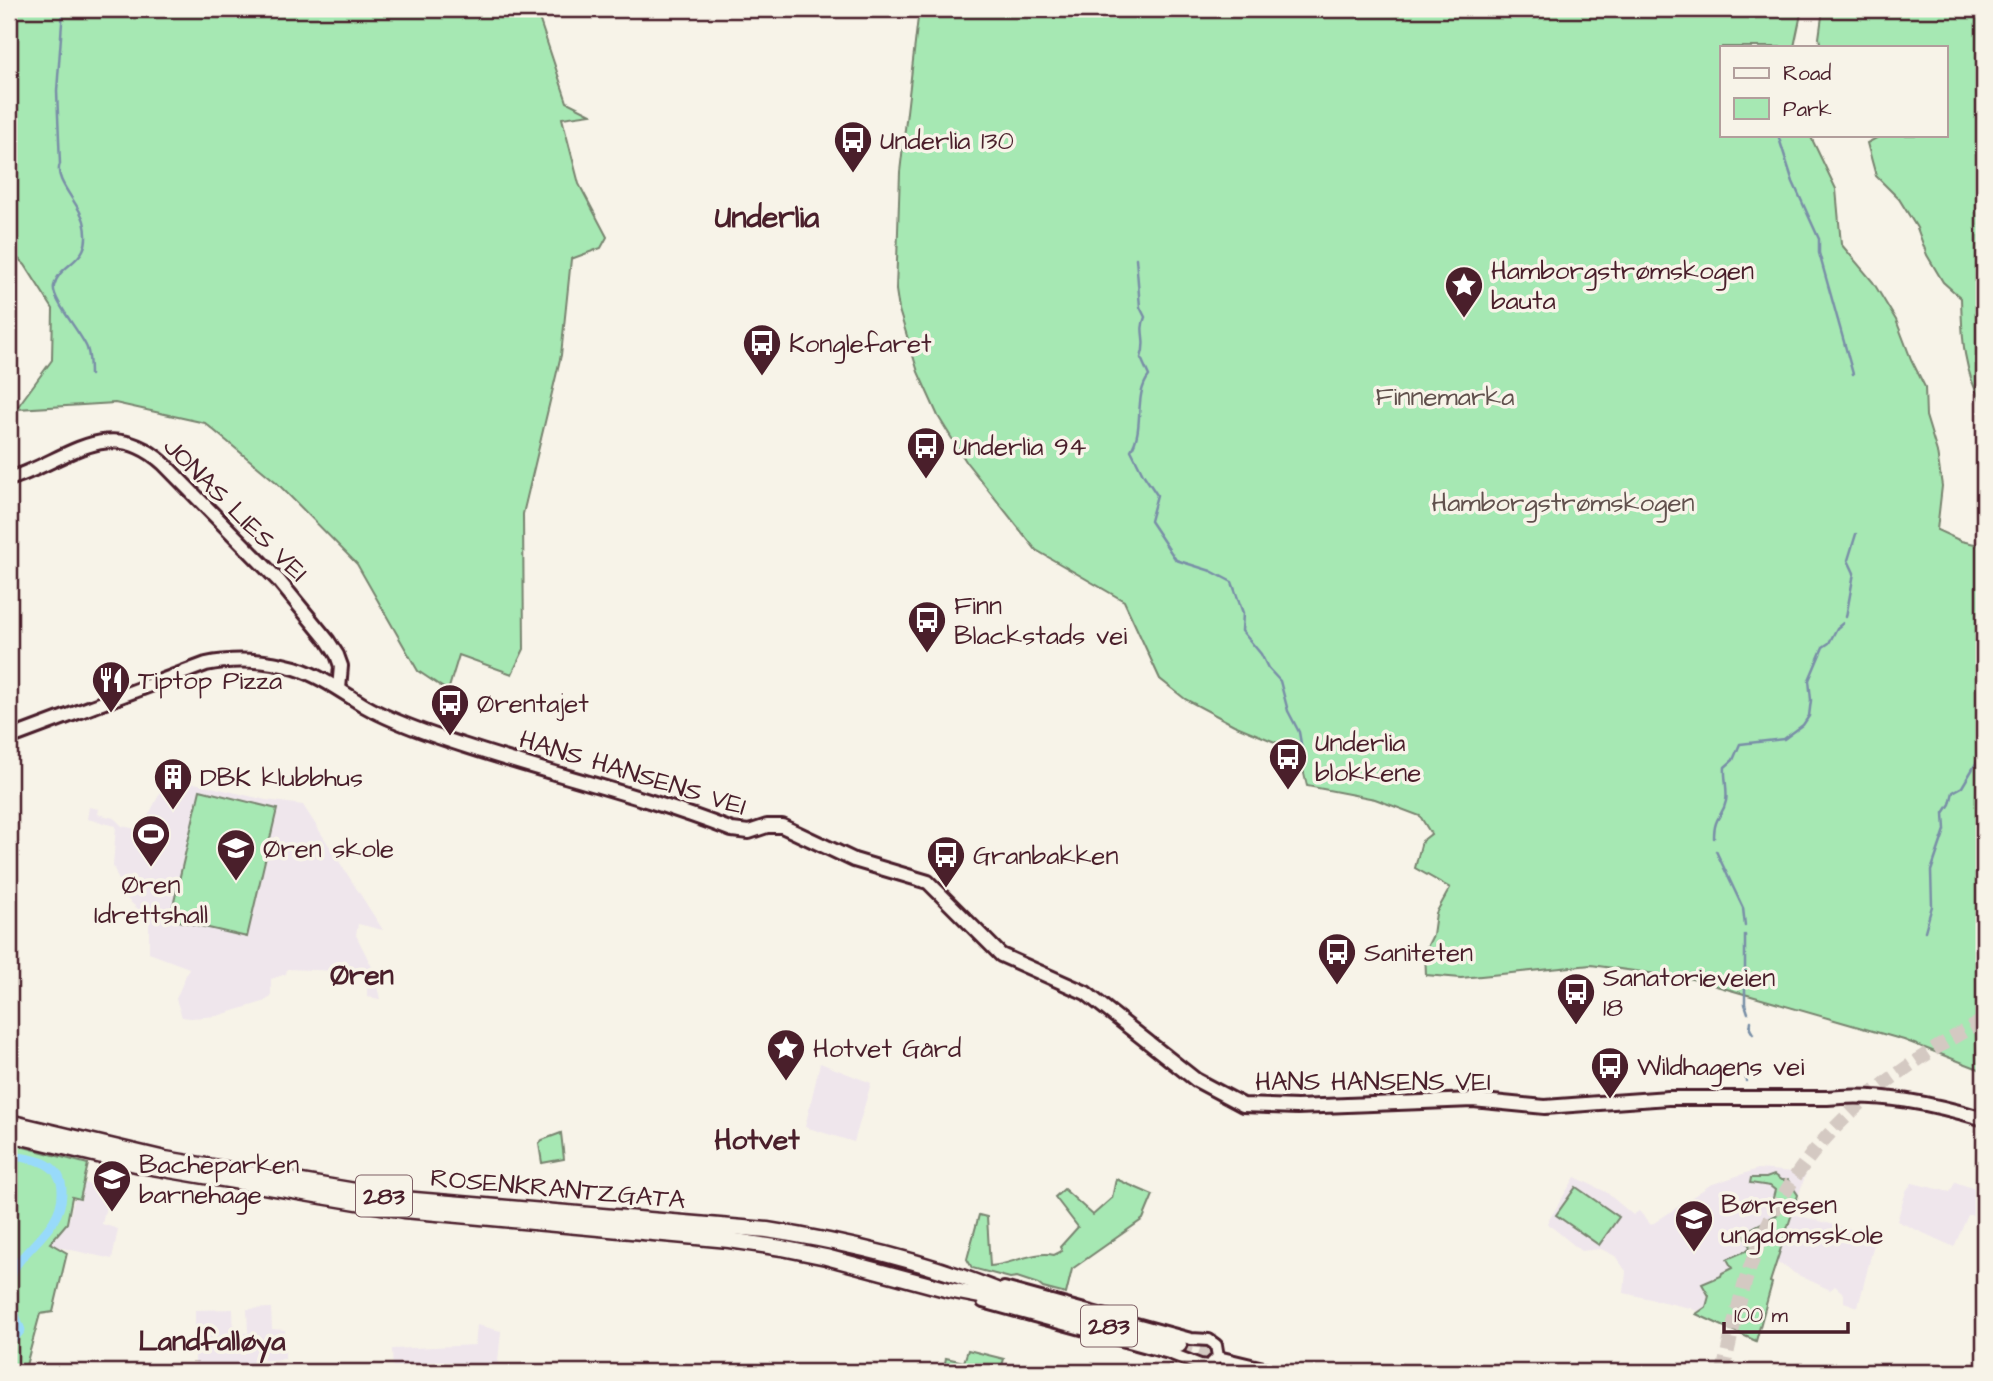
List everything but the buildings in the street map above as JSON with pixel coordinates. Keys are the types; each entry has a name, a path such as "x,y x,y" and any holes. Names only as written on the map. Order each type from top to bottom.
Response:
{"main road":[{"name":"JONAS LIES VEI","path":"9,479 88,445 108,440 128,442 146,449 279,580 328,641 341,666 339,689"},
{"name":"HANS HANSENS VEI","path":"9,738 173,676 218,662 282,665 307,672 388,717 433,735 634,795 733,830 749,832 767,825 782,825 854,860 928,882 1001,955 1086,993 1196,1080 1243,1105 1309,1106 1473,1100 1545,1107 1668,1098 1827,1098 1849,1095 1900,1100 1984,1119"},
{"name":"ROSENKRANTZGATA","path":"9,1122 149,1156 391,1197 768,1230 813,1238 906,1260 977,1282 1038,1307"},
{"name":"ROSENKRANTZGATA","path":"9,1134 140,1165 385,1207 464,1217 729,1240 782,1248 949,1290 1038,1307 1179,1345"}],"street":[{"name":"ROSENKRANTZGATA","path":"977,1282 1201,1340"},
{"name":"ROSENKRANTZGATA","path":"949,1290 1006,1309 1195,1361"},
{"path":"1201,1340 1209,1340 1216,1345 1218,1357 1209,1366 1200,1365 1195,1361 1192,1349 1201,1340"},
{"path":"1218,1357 1280,1372"}],"shaded area":[{"name":"Øren skole","path":"177,779 266,800 303,805 383,930 358,924 356,935 373,969 380,999 367,997 367,972 287,969 286,974 271,979 271,997 263,1002 217,1016 182,1017 176,999 189,968 149,953 149,919 126,898 113,866 116,826 87,819 89,807 99,809 98,814 114,818 122,826 141,830 162,789 174,787"},
{"path":"820,1063 871,1083 854,1142 805,1127"},
{"name":"Børresen ungdomsskole","path":"1758,1169 1806,1173 1781,1248 1793,1214 1876,1236 1858,1307 1844,1302 1844,1294 1835,1286 1830,1290 1776,1263 1752,1337 1690,1308 1624,1293 1626,1271 1615,1256 1601,1249 1581,1251 1547,1223 1575,1177 1606,1192 1633,1215 1639,1211 1651,1225 1710,1185"},
{"path":"1955,1182 1984,1192 1984,1214 1968,1215 1954,1247 1897,1221 1906,1191 1912,1183 1950,1192"},
{"path":"84,1183 110,1188 102,1224 118,1229 112,1259 51,1243 68,1223 74,1199 81,1200"},
{"path":"271,1308 272,1329 285,1330 285,1359 255,1361 255,1369 195,1364 195,1310 233,1309 236,1334 236,1329 243,1329 244,1333 248,1333 247,1309"},
{"path":"477,1325 501,1331 497,1372 393,1372 392,1349 475,1345"}],"green space":[{"path":"9,9 536,9 567,102 591,114 562,118 579,184 607,237 601,248 571,259 561,355 523,514 524,649 512,674 459,655 448,691 418,671 357,564 276,482 205,423 115,403 16,409 52,360 53,309 25,265 9,250"},
{"name":"Finnemarka","path":"919,9 1802,9 1794,46 1720,46 1720,136 1810,136 1836,189 1841,244 1873,282 1896,320 1925,387 1926,416 1937,452 1942,486 1937,530 1961,541 1984,546 1984,1071 1904,1040 1692,979 1591,965 1461,978 1426,975 1425,951 1433,935 1436,913 1450,888 1415,868 1422,841 1431,834 1420,816 1375,799 1307,786 1299,752 1234,725 1185,699 1160,679 1124,601 1036,550 967,463 938,416 918,372 899,310 896,290 900,172"},
{"path":"1823,9 1984,9 1984,66 1981,84 1984,87 1984,407 1968,367 1963,341 1961,298 1943,282 1927,255 1917,228 1899,199 1876,176 1867,143 1880,136 1948,136 1948,46 1821,46 1819,38"},
{"path":"200,790 277,809 247,937 170,919"},
{"path":"561,1133 564,1159 542,1163 539,1144 542,1140"},
{"path":"9,1143 88,1164 80,1199 72,1197 67,1223 50,1243 67,1253 53,1312 40,1314 25,1369 9,1365"},
{"path":"1774,1175 1781,1180 1788,1180 1798,1195 1770,1282 1772,1283 1756,1341 1696,1314 1706,1307 1709,1296 1702,1284 1732,1268 1727,1259 1748,1250 1750,1247 1745,1232 1778,1214 1772,1202 1775,1190 1770,1186 1750,1183 1751,1178"},
{"path":"1116,1179 1153,1195 1143,1219 1072,1269 1066,1294 1017,1277 1010,1278 972,1268 967,1259 979,1215 987,1217 990,1266 1039,1254 1054,1255 1062,1251 1060,1247 1078,1227 1055,1197 1064,1189 1093,1215 1112,1198"},
{"path":"1576,1187 1619,1217 1599,1245 1556,1215"},
{"path":"968,1350 1004,1359 1000,1372 943,1372 946,1358 964,1362"}],"waterway":[{"path":"63,9 57,91 59,170 63,184 84,221 86,235 81,254 57,278 54,292 87,348 90,375"},
{"path":"1778,136 1793,182 1819,239 1819,253 1853,374"},
{"path":"1136,258 1140,307 1145,317 1141,358 1149,376 1141,393 1137,432 1131,450 1157,495 1150,521 1176,560 1211,571 1232,582 1243,613 1242,631 1280,681 1288,711 1299,732 1305,767"},
{"path":"1846,617 1854,573 1848,560 1856,534"},
{"path":"1714,838 1715,825 1726,801 1725,767 1733,760 1740,744 1784,739 1803,725 1809,716 1809,680 1823,647 1843,623"},
{"path":"1925,931 1932,906 1931,871 1945,830 1944,813 1953,792 1962,787 1984,750"},
{"path":"1716,851 1743,908 1745,926"},
{"path":"1745,935 1745,1004 1748,1013"},
{"path":"1751,1021 1750,1029 1753,1034"},
{"path":"1746,1075 1746,1081"},
{"path":"9,1155 37,1160 50,1166 58,1175 62,1191 58,1213 53,1222 17,1264 9,1284"},
{"path":"9,1299 21,1330 15,1337 9,1337"}],"tunnel":[{"path":"1723,1372 1755,1254 1773,1214 1819,1145 1878,1089 1911,1064 1984,1020"},
{"path":"1179,1345 1228,1359"}],"place":[{"name":"Underlia 130","path":"853,174"},
{"name":"Hamborgstrømskogen bauta","path":"1464,319"},
{"name":"Konglefaret","path":"762,377"},
{"name":"Underlia 94","path":"926,480"},
{"name":"Finn Blackstads vei","path":"927,654"},
{"name":"Tiptop Pizza","path":"111,714"},
{"name":"Ørentajet","path":"450,737"},
{"name":"Underlia blokkene","path":"1288,791"},
{"name":"DBK klubbhus","path":"173,811"},
{"name":"Øren Idrettshall","path":"151,868"},
{"name":"Øren skole","path":"236,882"},
{"name":"Granbakken","path":"946,889"},
{"name":"Saniteten","path":"1337,986"},
{"name":"Sanatorieveien 18","path":"1576,1026"},
{"name":"Hotvet Gård","path":"786,1082"},
{"name":"Wildhagens vei","path":"1610,1100"},
{"name":"Bacheparken barnehage","path":"112,1213"},
{"name":"Børresen ungdomsskole","path":"1694,1253"}],"district":[{"name":"Underlia","path":"767,217"},
{"name":"Øren","path":"362,974"},
{"name":"Hotvet","path":"757,1139"},
{"name":"Landfalløya","path":"212,1340"}],"park label":[{"name":"Hamborgstrømskogen","path":"1563,502"}]}
